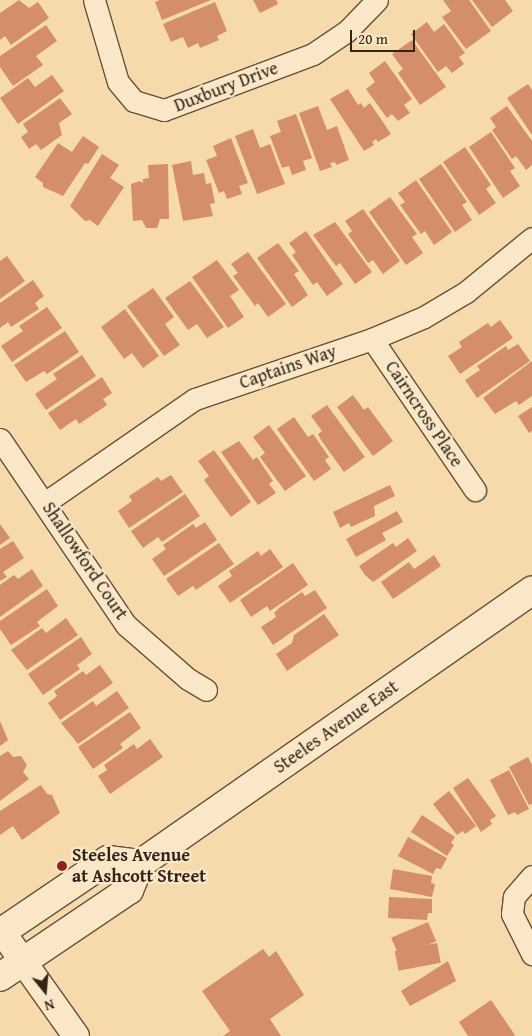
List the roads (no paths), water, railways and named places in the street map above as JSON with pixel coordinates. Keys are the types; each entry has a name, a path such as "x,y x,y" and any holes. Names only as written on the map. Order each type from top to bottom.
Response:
{"main road":[{"name":"Steeles Avenue East","path":"140,864 532,591"},
{"path":"0,977 129,890 140,864 108,860 1,931"}],"street":[{"name":"Duxbury Drive","path":"94,0 118,82 127,95 142,106 164,110 313,54 347,31 377,0"},
{"name":"Captains Way","path":"46,502 195,399 372,339 424,318 466,292 532,238"},
{"name":"Cairncross Place","path":"372,339 476,490"},
{"name":"Shallowford Court","path":"0,439 46,502 126,625 188,679 206,690"},
{"path":"532,876 514,897 512,914 532,954"},
{"path":"1,931 76,1036"}],"place":[{"name":"Steeles Avenue at Ashcott Street","path":"62,866"}]}
